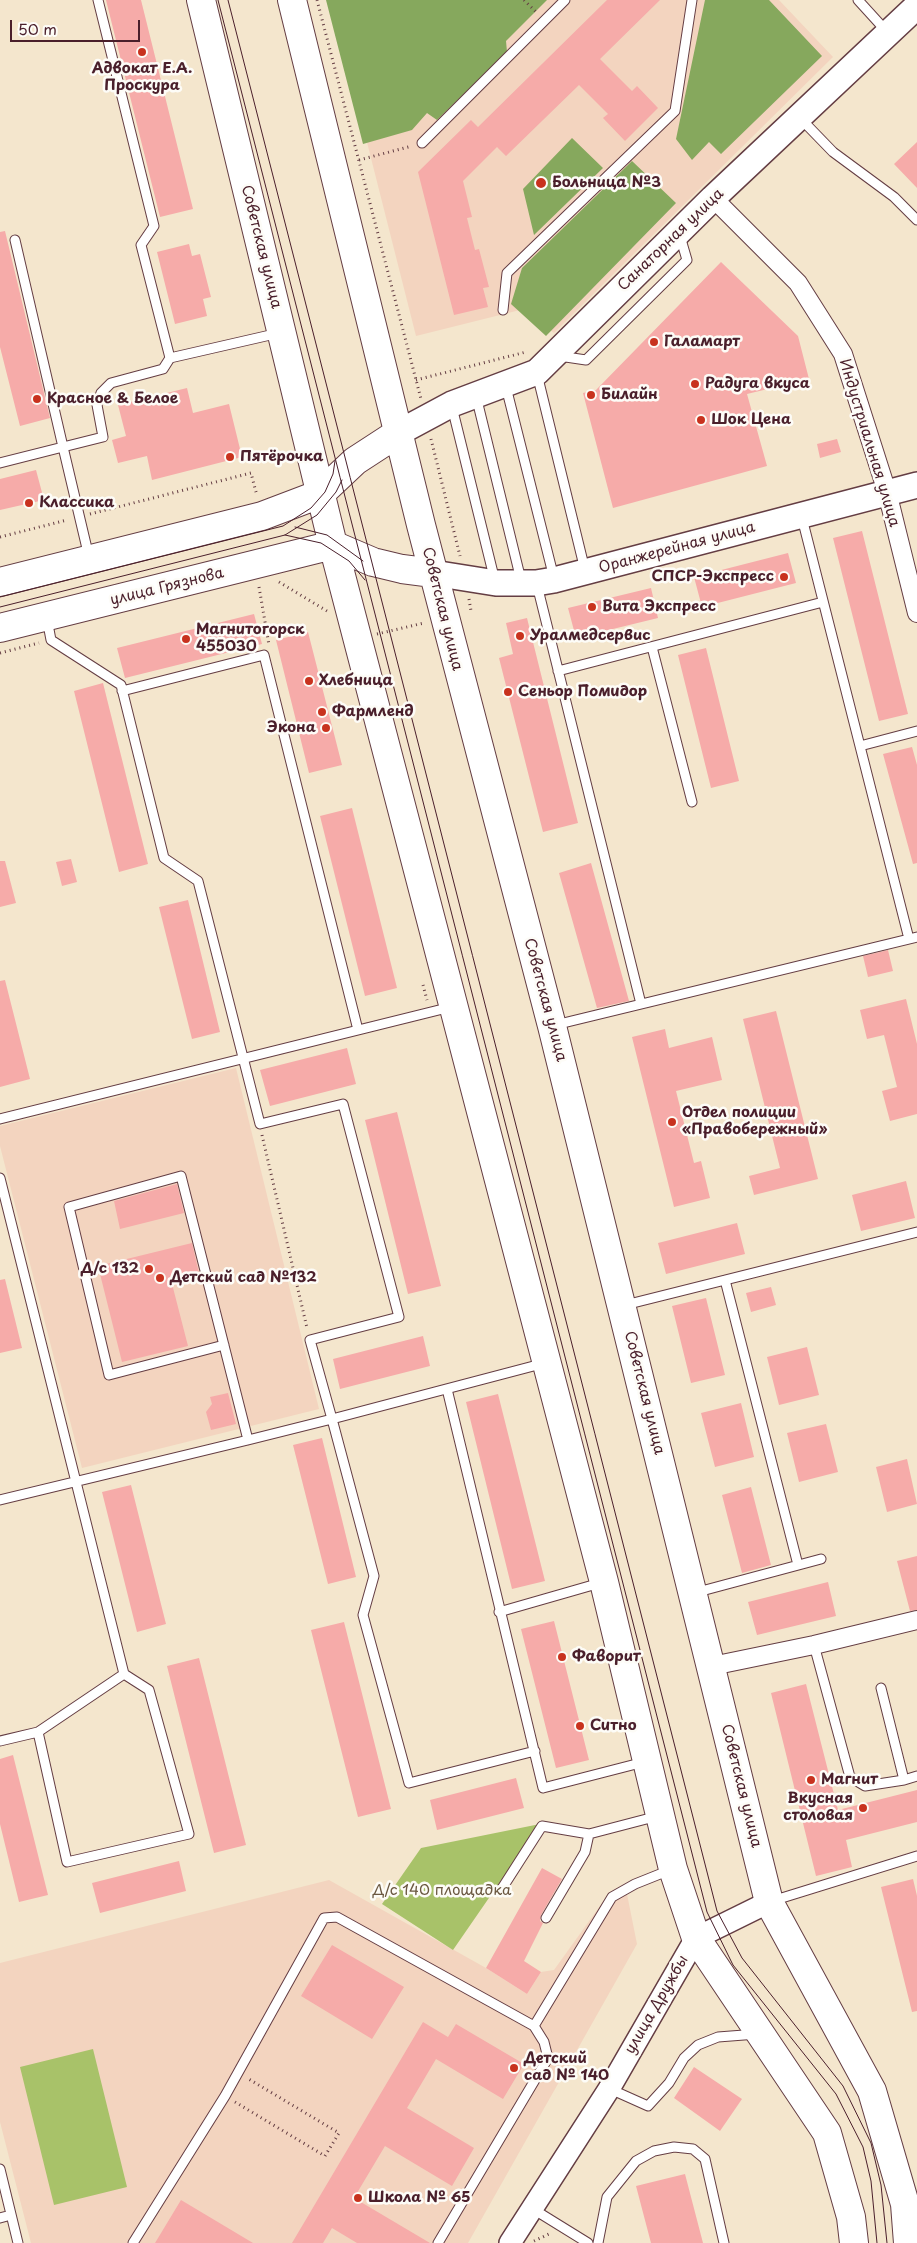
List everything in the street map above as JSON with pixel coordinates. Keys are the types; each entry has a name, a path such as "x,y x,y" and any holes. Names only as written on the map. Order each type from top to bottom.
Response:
{"main road":[{"name":"Советская улица","path":"201,0 333,545"},
{"path":"0,582 262,516 320,494 348,467 388,439 292,0"},
{"name":"Санаторная улица","path":"388,439 452,404 505,384 546,364 713,198 917,6"},
{"name":"Советская улица","path":"388,439 413,493 552,1026 769,1902 872,2091 905,2204 908,2243"},
{"name":"Оранжерейная улица","path":"433,573 496,583 537,582 586,572 917,484"},
{"path":"333,545 373,562 402,569 433,573"},
{"path":"333,545 442,1009 546,1363 604,1582 673,1869 696,1938 827,2133 851,2217 854,2243"},
{"name":"улица Грязнова","path":"0,628 333,545"}],"street":[{"name":"Индустриальная улица","path":"713,198 798,283 843,354 887,492 917,612"},
{"path":"712,1666 814,1645 917,1620"},
{"name":"улица Дружбы","path":"510,2243 609,2089 696,1938 769,1902"}],"lane":[{"path":"98,0 154,226 141,245 170,358"},
{"path":"422,143 566,0"},
{"path":"503,310 507,273 675,111 692,0"},
{"path":"858,0 888,33"},
{"path":"799,117 833,152 894,197 917,220"},
{"path":"16,240 90,560"},
{"path":"0,463 103,438 97,406 101,394 111,383 163,369 170,358 282,332"},
{"path":"546,364 586,572"},
{"path":"505,384 537,582 641,1004"},
{"path":"476,394 537,582"},
{"path":"452,404 496,583"},
{"path":"552,1026 913,938 860,746 801,515"},
{"path":"558,671 823,602"},
{"path":"46,617 51,640 121,686 164,858 198,881 260,1124 344,1104 399,1317 310,1340 374,1576 363,1615 409,1783 535,1751"},
{"path":"652,646 692,802"},
{"path":"122,690 264,655 358,1030"},
{"path":"860,746 917,731"},
{"path":"0,1119 442,1009"},
{"path":"224,1346 109,1375 69,1207 181,1176 248,1440"},
{"path":"0,1178 124,1674 149,1690 189,1834 67,1862 38,1732"},
{"path":"622,1305 917,1232"},
{"path":"725,1280 798,1565"},
{"path":"0,1500 332,1419 546,1363"},
{"path":"448,1389 543,1788 648,1761"},
{"path":"694,1593 821,1559"},
{"path":"500,1612 604,1582"},
{"path":"814,1645 850,1778 865,1786 917,1776"},
{"path":"0,1741 38,1732 124,1674"},
{"path":"881,1688 904,1780"},
{"path":"500,1890 542,1826 589,1834 661,1815"},
{"path":"546,1918 585,1852 589,1834"},
{"path":"769,1902 917,1856"},
{"path":"534,2026 612,1897 635,1884 673,1869"},
{"path":"133,2243 226,2096 324,1918 337,1917 534,2026 544,2042 548,2058 438,2243"},
{"path":"609,2089 648,2106 669,2083 684,2058 698,2044 718,2037 760,2034"},
{"path":"598,2243 607,2197 636,2161 654,2150 674,2146 693,2149 704,2159 724,2243"},
{"path":"0,2169 18,2243"},
{"path":"532,2208 588,2243"},
{"path":"0,2218 11,2215"}],"path":[{"path":"317,0 426,417 465,578 471,611"},
{"path":"359,160 422,143"},
{"path":"416,380 537,349 546,364"},
{"path":"279,581 329,612"},
{"path":"259,586 270,642 264,655"},
{"path":"374,635 432,621"},
{"path":"423,984 442,1009"},
{"path":"260,1124 310,1340"},
{"path":"226,2096 326,2156 339,2133 238,2073"},
{"path":"532,2243 549,2234 558,2238"}],"shaded area":[{"name":"Больница №3","path":"331,0 779,0 833,57 554,333 524,309 416,336"},
{"name":"Детский сад №132","path":"236,1068 319,1409 82,1468 0,1146 0,1126"},
{"path":"329,1880 486,1968 527,1994 541,1972 554,1970 610,1892 625,1884 637,1944 468,2243 31,2243 0,2122 0,1963"}],"green space":[{"path":"326,0 547,0 506,41 507,52 437,120 427,113 412,130 363,144"},
{"path":"705,0 769,0 822,56 721,154 709,142 692,160 676,139"},
{"path":"572,138 603,168 534,235 523,189"},
{"path":"632,161 676,203 546,336 511,304 522,268"},
{"name":"Д/с 140 площадка","path":"540,1824 453,1950 382,1904 421,1848"},
{"path":"93,2049 127,2187 54,2205 20,2067"}],"building":[{"path":"106,0 141,0 193,209 160,217"},
{"path":"607,0 660,0 600,59 632,91 637,86 658,108 625,141 603,118 608,114 579,85 506,156 497,147 463,181 472,217 467,218 475,250 479,249 489,287 483,288 488,307 454,315 418,172 471,120 478,127"},
{"path":"917,142 917,188 894,164"},
{"path":"5,231 50,418 20,426 0,347 0,232"},
{"path":"189,244 192,256 200,254 211,297 203,299 207,316 175,324 157,252"},
{"name":"Радуга вкуса","path":"721,262 798,336 809,379 747,394 767,466 613,508 583,393 596,390"},
{"path":"187,388 193,413 229,404 242,457 152,480 147,456 118,463 112,440 126,436 118,405"},
{"path":"837,439 841,452 820,458 817,444"},
{"path":"36,470 44,500 0,510 0,479"},
{"path":"862,531 908,714 879,721 833,538"},
{"path":"788,553 796,583 702,607 694,577"},
{"path":"651,588 658,618 576,638 568,608"},
{"path":"254,614 262,644 125,678 117,648"},
{"path":"527,618 578,823 543,832 499,658 513,654 506,623"},
{"path":"308,632 342,765 309,773 276,640"},
{"path":"706,648 739,781 711,788 678,655"},
{"path":"103,683 148,864 119,872 74,691"},
{"path":"912,747 917,765 917,863 913,864 883,754"},
{"path":"352,808 397,988 365,996 320,816"},
{"path":"71,859 77,882 62,886 56,862"},
{"path":"0,861 5,861 16,903 0,907"},
{"path":"591,863 629,1001 597,1008 559,873"},
{"path":"188,900 220,1032 192,1039 159,907"},
{"path":"888,950 893,971 868,977 863,956"},
{"path":"5,980 30,1079 0,1087 0,981"},
{"path":"906,999 917,1044 917,1114 890,1121 882,1091 897,1087 884,1035 867,1039 860,1010"},
{"path":"776,1011 818,1179 754,1195 749,1176 780,1168 743,1019"},
{"path":"665,1029 669,1048 712,1037 722,1080 676,1091 694,1163 701,1161 710,1198 674,1207 632,1037"},
{"path":"347,1048 356,1084 270,1106 260,1070"},
{"path":"397,1112 441,1286 408,1294 365,1120"},
{"path":"906,1181 915,1218 861,1231 852,1195"},
{"path":"177,1184 184,1213 120,1229 114,1201"},
{"path":"737,1223 745,1254 666,1274 658,1243"},
{"name":"Д/с 132","path":"192,1243 199,1273 171,1280 188,1346 122,1362 98,1266"},
{"path":"5,1279 22,1348 0,1353 0,1280"},
{"path":"771,1287 776,1305 751,1312 746,1293"},
{"path":"706,1298 725,1375 691,1383 672,1306"},
{"path":"423,1336 430,1366 340,1389 333,1359"},
{"path":"807,1347 819,1395 779,1405 767,1357"},
{"path":"228,1393 236,1424 211,1430 206,1412 212,1404 210,1397"},
{"path":"498,1394 545,1581 512,1589 466,1402"},
{"path":"741,1403 754,1457 715,1467 701,1413"},
{"path":"826,1424 838,1472 799,1482 787,1433"},
{"path":"322,1438 356,1577 328,1584 293,1445"},
{"path":"907,1459 917,1504 887,1512 876,1467"},
{"path":"131,1485 166,1624 137,1632 102,1492"},
{"path":"751,1487 771,1565 742,1573 722,1495"},
{"path":"917,1556 917,1610 910,1611 897,1561"},
{"path":"828,1582 836,1616 757,1635 748,1602"},
{"path":"554,1621 589,1760 556,1768 521,1629"},
{"path":"344,1622 391,1809 358,1817 311,1630"},
{"path":"199,1658 246,1845 214,1853 167,1666"},
{"path":"806,1684 838,1810 917,1790 917,1822 846,1840 852,1867 816,1876 771,1693"},
{"path":"13,1755 48,1895 19,1902 0,1824 0,1759"},
{"path":"516,1778 524,1808 437,1830 430,1800"},
{"path":"179,1861 186,1891 100,1913 92,1883"},
{"path":"542,1868 562,1879 541,1915 540,1921 543,1923 524,1961 541,1972 527,1994 486,1968"},
{"path":"913,1879 917,1896 917,2011 912,2012 881,1887"},
{"path":"332,1945 404,1987 372,2039 301,1996"},
{"path":"423,2022 448,2037 456,2024 524,2064 503,2099 436,2059 407,2108 474,2148 452,2186 385,2146 354,2198 430,2243 357,2243 332,2228 323,2243 292,2243"},
{"path":"694,2067 742,2099 720,2131 674,2098"},
{"path":"685,2174 703,2243 651,2243 636,2186"},
{"path":"181,2200 253,2243 155,2243"}],"tram line":[{"path":"218,0 707,1912 733,1965 836,2094 863,2147 871,2181 877,2243"},
{"path":"228,0 717,1911 742,1958 843,2086 871,2143 881,2185 887,2243"},
{"path":"0,597 283,526 311,508 325,492 333,474 335,461"},
{"path":"0,607 285,535 317,515 336,492 342,480"},
{"path":"295,527 327,535 363,561"},
{"path":"285,535 321,543 349,561 365,580"}],"place":[{"name":"Адвокат Е.А. Проскура","path":"142,52"},
{"name":"Больница №3","path":"541,183"},
{"name":"Галамарт","path":"654,342"},
{"name":"Радуга вкуса","path":"695,384"},
{"name":"Билайн","path":"591,395"},
{"name":"Красное & Белое","path":"37,399"},
{"name":"Шок Цена","path":"701,420"},
{"name":"Пятёрочка","path":"230,457"},
{"name":"Классика","path":"29,503"},
{"name":"СПСР-Экспресс","path":"784,577"},
{"name":"Вита Экспресс","path":"592,607"},
{"name":"Уралмедсервис","path":"520,636"},
{"name":"Магнитогорск 455030","path":"186,639"},
{"name":"Хлебница","path":"309,681"},
{"name":"Сеньор Помидор","path":"508,692"},
{"name":"Фармленд","path":"322,712"},
{"name":"Экона","path":"326,728"},
{"name":"Отдел полиции «Правобережный»","path":"672,1122"},
{"name":"Д/с 132","path":"149,1269"},
{"name":"Детский сад №132","path":"160,1278"},
{"name":"Фаворит","path":"562,1657"},
{"name":"Ситно","path":"580,1726"},
{"name":"Магнит","path":"811,1780"},
{"name":"Вкусная столовая","path":"863,1808"},
{"name":"Детский сад № 140","path":"514,2068"},
{"name":"Школа № 65","path":"358,2198"}]}
